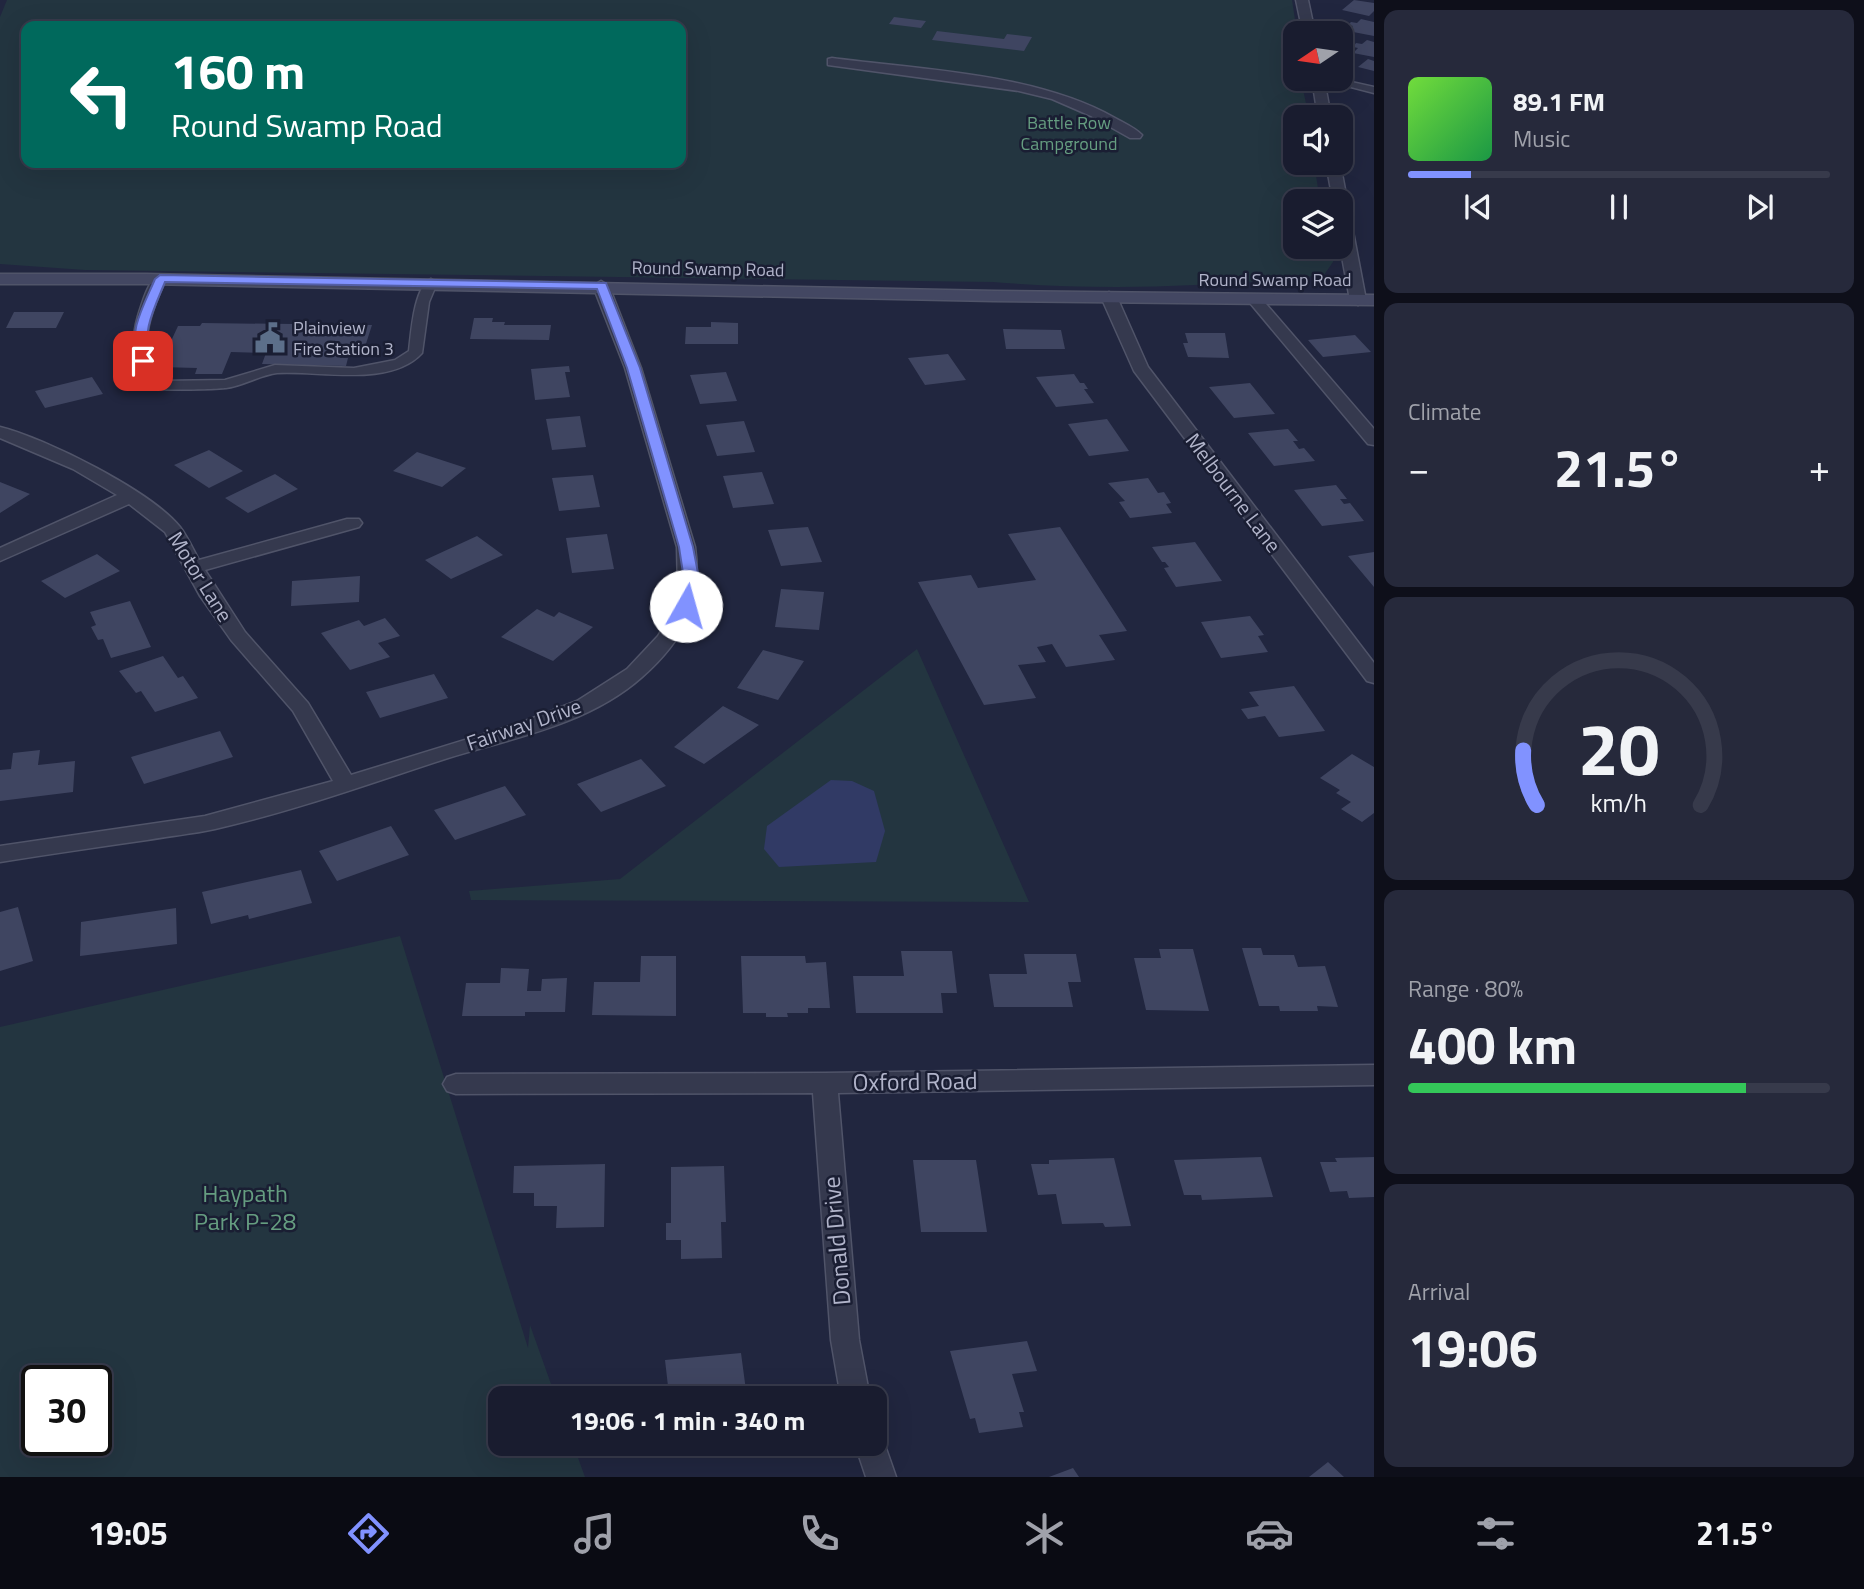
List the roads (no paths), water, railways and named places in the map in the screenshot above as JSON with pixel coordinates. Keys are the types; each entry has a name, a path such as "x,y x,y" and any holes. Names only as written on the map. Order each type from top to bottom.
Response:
{"main road":[{"name":"Round Swamp Road","path":"0,279 431,283 1109,298 1366,300"}],"street":[{"path":"1302,0 1306,21"},
{"path":"832,62 1019,87 1056,96 1135,135"},
{"path":"1353,251 1366,300"},
{"name":"Fairway Drive","path":"0,854 213,822 296,800 536,724 592,701 624,680 654,655 676,626 686,606 691,573 686,547 633,368 601,286"},
{"name":"Melbourne Lane","path":"1109,298 1140,368 1374,677"},
{"path":"1255,300 1374,440"},
{"name":"Motor Lane","path":"0,432 79,465 131,496 172,529 238,636 301,708 345,784"},
{"path":"0,555 131,496"},
{"path":"194,567 353,523"},
{"name":"Oxford Road","path":"456,1084 825,1083 1374,1075"},
{"name":"Donald Drive","path":"825,1083 845,1340 854,1386"},
{"path":"874,1456 881,1477"}],"lane":[{"path":"1353,85 1374,90"},
{"path":"160,279 140,329 139,347 153,379 161,384 226,384 275,369 354,372 399,363 415,353 424,302 431,283"}],"water":[{"path":"831,780 852,781 874,791 885,831 876,862 779,867 764,849 767,826"}],"place":[{"name":"Plainview Fire Station 3","path":"270,338"}],"park label":[{"name":"Battle Row Campground","path":"1069,133"},
{"name":"Haypath Park P-28","path":"245,1208"}]}
